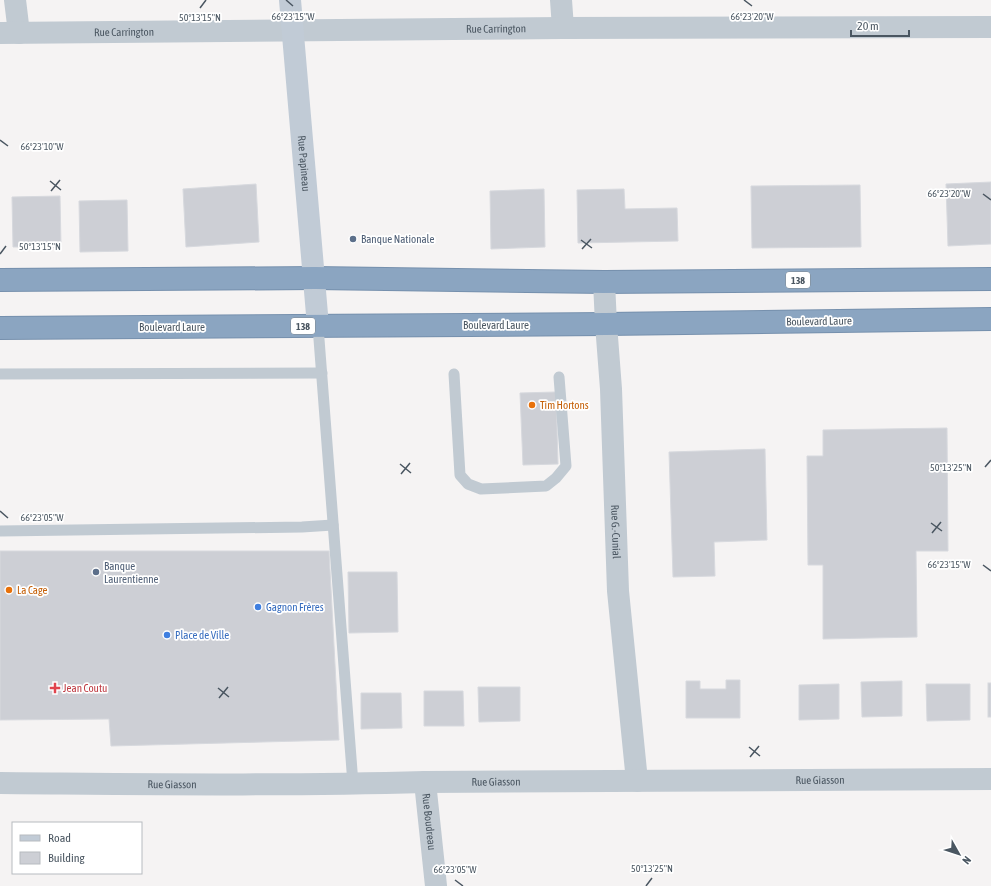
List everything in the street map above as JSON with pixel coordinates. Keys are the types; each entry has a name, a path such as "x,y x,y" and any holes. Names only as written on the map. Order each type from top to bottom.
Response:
{"highway":[{"name":"138","path":"0,280 315,278 604,282 991,279"},
{"name":"Boulevard Laure","path":"0,328 606,324 991,319"}],"street":[{"path":"9,33 15,0"},
{"name":"Rue Papineau","path":"290,0 318,326"},
{"path":"560,0 563,28"},
{"name":"Rue Carrington","path":"9,33 991,26"},
{"name":"Rue G.-Cunial","path":"604,282 611,390 618,591 638,781"},
{"name":"Rue Giasson","path":"0,783 353,784 425,782 991,779"},
{"name":"Rue Boudreau","path":"425,782 436,886"}],"lane":[{"path":"318,326 353,784"},
{"path":"0,374 322,373"},
{"path":"454,374 460,475 468,484 481,489 546,486 556,478 566,466 559,377"},
{"path":"0,531 302,527 333,525"}],"building":[{"path":"991,182 991,244 948,246 946,184"},
{"path":"256,184 259,242 186,247 183,189"},
{"path":"860,185 861,247 752,248 751,186"},
{"path":"544,189 545,247 491,249 490,191"},
{"path":"624,189 625,209 677,208 678,241 578,243 577,190"},
{"path":"60,196 61,247 13,247 12,197"},
{"path":"127,200 128,251 80,252 79,201"},
{"path":"556,392 558,464 523,465 520,393"},
{"path":"947,428 948,551 916,551 917,637 823,639 823,565 808,565 807,456 823,456 823,430"},
{"path":"765,449 767,540 714,542 715,576 673,577 669,452"},
{"name":"Place de Ville","path":"0,551 329,551 339,740 111,746 109,719 0,720"},
{"path":"348,572 397,572 398,632 349,633"},
{"path":"726,680 740,680 740,718 686,718 686,681 700,681 700,689 726,689"},
{"path":"902,681 902,716 862,717 861,682"},
{"path":"988,683 991,683 991,717 988,717"},
{"path":"839,684 839,719 799,720 799,685"},
{"path":"926,684 970,684 970,720 927,721"},
{"path":"478,687 520,687 520,721 479,722"},
{"path":"424,691 463,691 464,726 424,726"},
{"path":"361,693 401,693 402,728 361,729"}],"place":[{"name":"Banque Nationale","path":"353,239"},
{"name":"Tim Hortons","path":"532,405"},
{"name":"Banque Laurentienne","path":"96,572"},
{"name":"La Cage","path":"9,590"},
{"name":"Gagnon Frères","path":"258,607"},
{"name":"Place de Ville","path":"167,635"},
{"name":"Jean Coutu","path":"55,688"}]}
